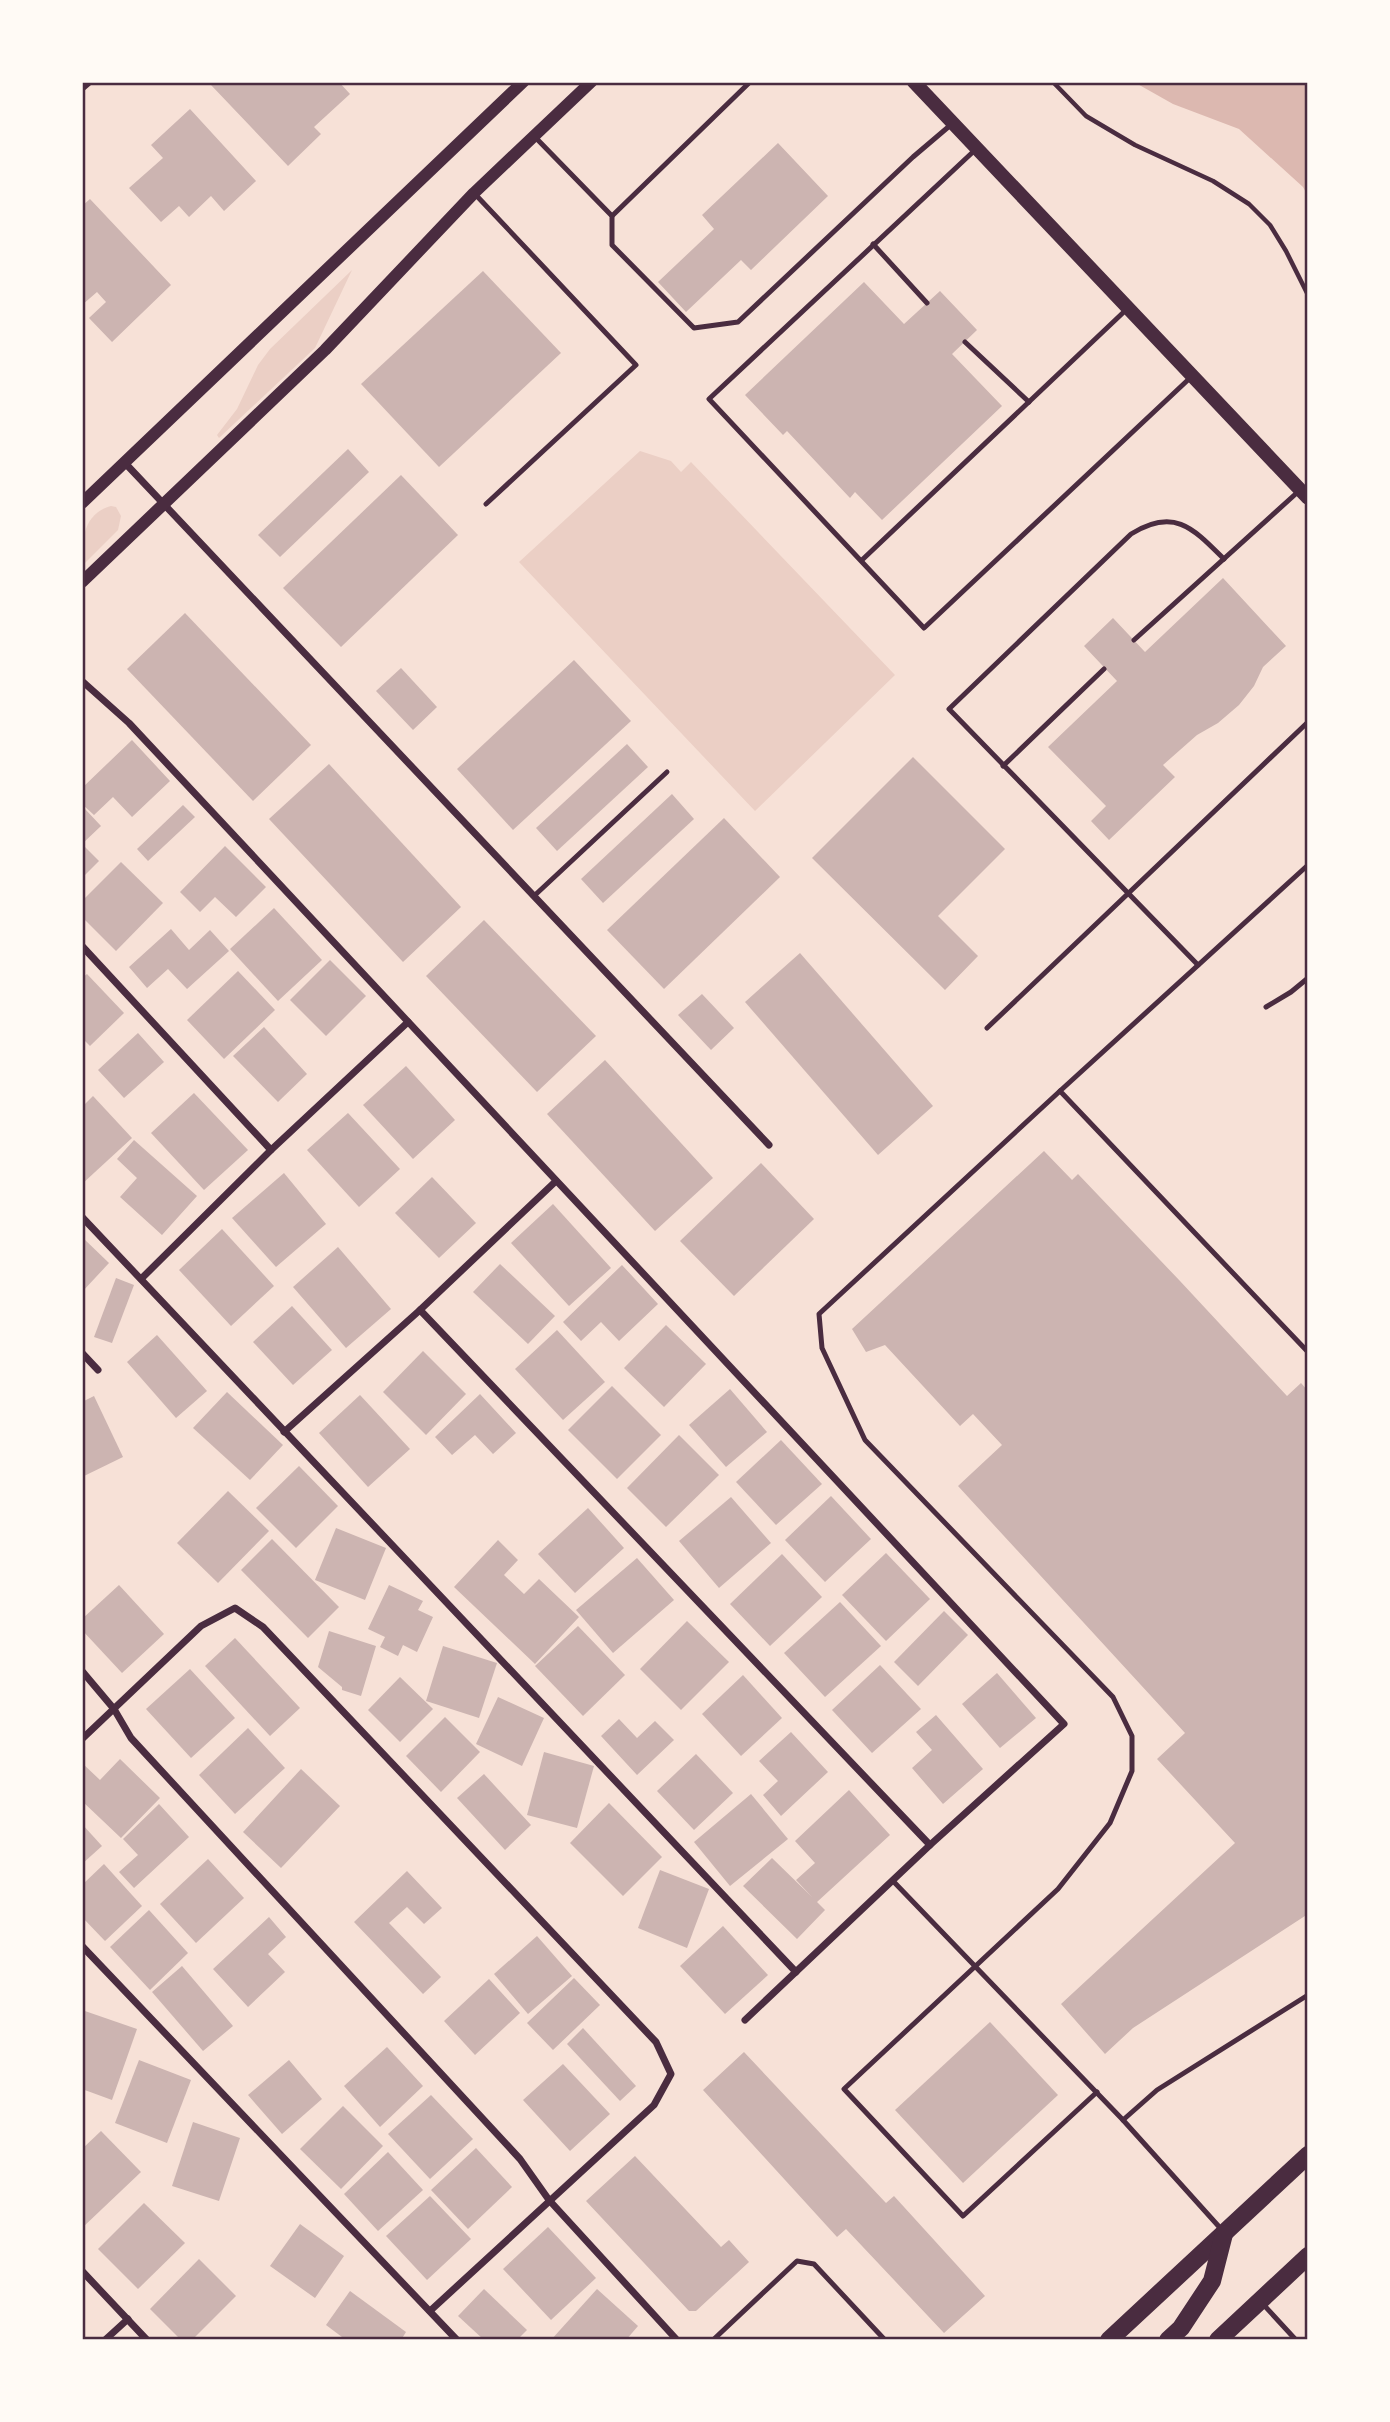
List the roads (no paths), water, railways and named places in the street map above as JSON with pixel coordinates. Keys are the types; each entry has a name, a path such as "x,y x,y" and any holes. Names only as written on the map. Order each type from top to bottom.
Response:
{"main road":[{"path":"914,82 1304,494"},
{"path":"1109,2340 1308,2155"},
{"path":"1168,2340 1181,2328 1212,2281 1224,2232"},
{"path":"1218,2340 1308,2256"}],"street":[{"path":"82,88 89,82"},
{"path":"82,503 523,82"},
{"path":"82,582 326,350 474,193 591,82"},
{"path":"125,463 769,1145"},
{"path":"82,681 129,723 1064,1724 930,1845 745,2020"},
{"path":"82,946 271,1150"},
{"path":"142,1278 271,1150 408,1022"},
{"path":"284,1432 420,1310 556,1181"},
{"path":"82,1217 796,1972"},
{"path":"420,1310 930,1845"},
{"path":"82,1353 98,1370"},
{"path":"82,1739 201,1626 235,1608 263,1627 656,2042 671,2074 654,2105 429,2311"},
{"path":"82,1671 114,1709 131,1738 520,2159 549,2200 677,2340"},
{"path":"82,1946 457,2340"},
{"path":"82,2271 147,2340"},
{"path":"106,2340 128,2319"}],"lane":[{"path":"612,216 750,82"},
{"path":"534,136 612,216 612,245 694,328 738,323 913,157 953,123"},
{"path":"978,148 709,399 924,628 1193,376"},
{"path":"474,193 636,365 486,504"},
{"path":"873,244 927,303"},
{"path":"862,560 1128,309"},
{"path":"965,342 1029,402"},
{"path":"1134,640 1224,559 1304,494"},
{"path":"1198,965 949,709 1131,534 1146,525 1163,521 1181,522 1202,536 1224,559"},
{"path":"1003,765 1104,668"},
{"path":"987,1028 1308,722"},
{"path":"534,896 667,772"},
{"path":"1097,2092 963,2216 844,2089 1058,1889 1110,1823 1132,1771 1132,1736 1113,1696 865,1440 822,1348 819,1314 1308,865"},
{"path":"1266,1007 1308,978"},
{"path":"1060,1091 1308,1352"},
{"path":"893,1881 1124,2120 1224,2232"},
{"path":"1124,2120 1157,2090 1308,1995"},
{"path":"713,2340 797,2261 814,2264 885,2340"},
{"path":"1260,2301 1296,2340"}]}
